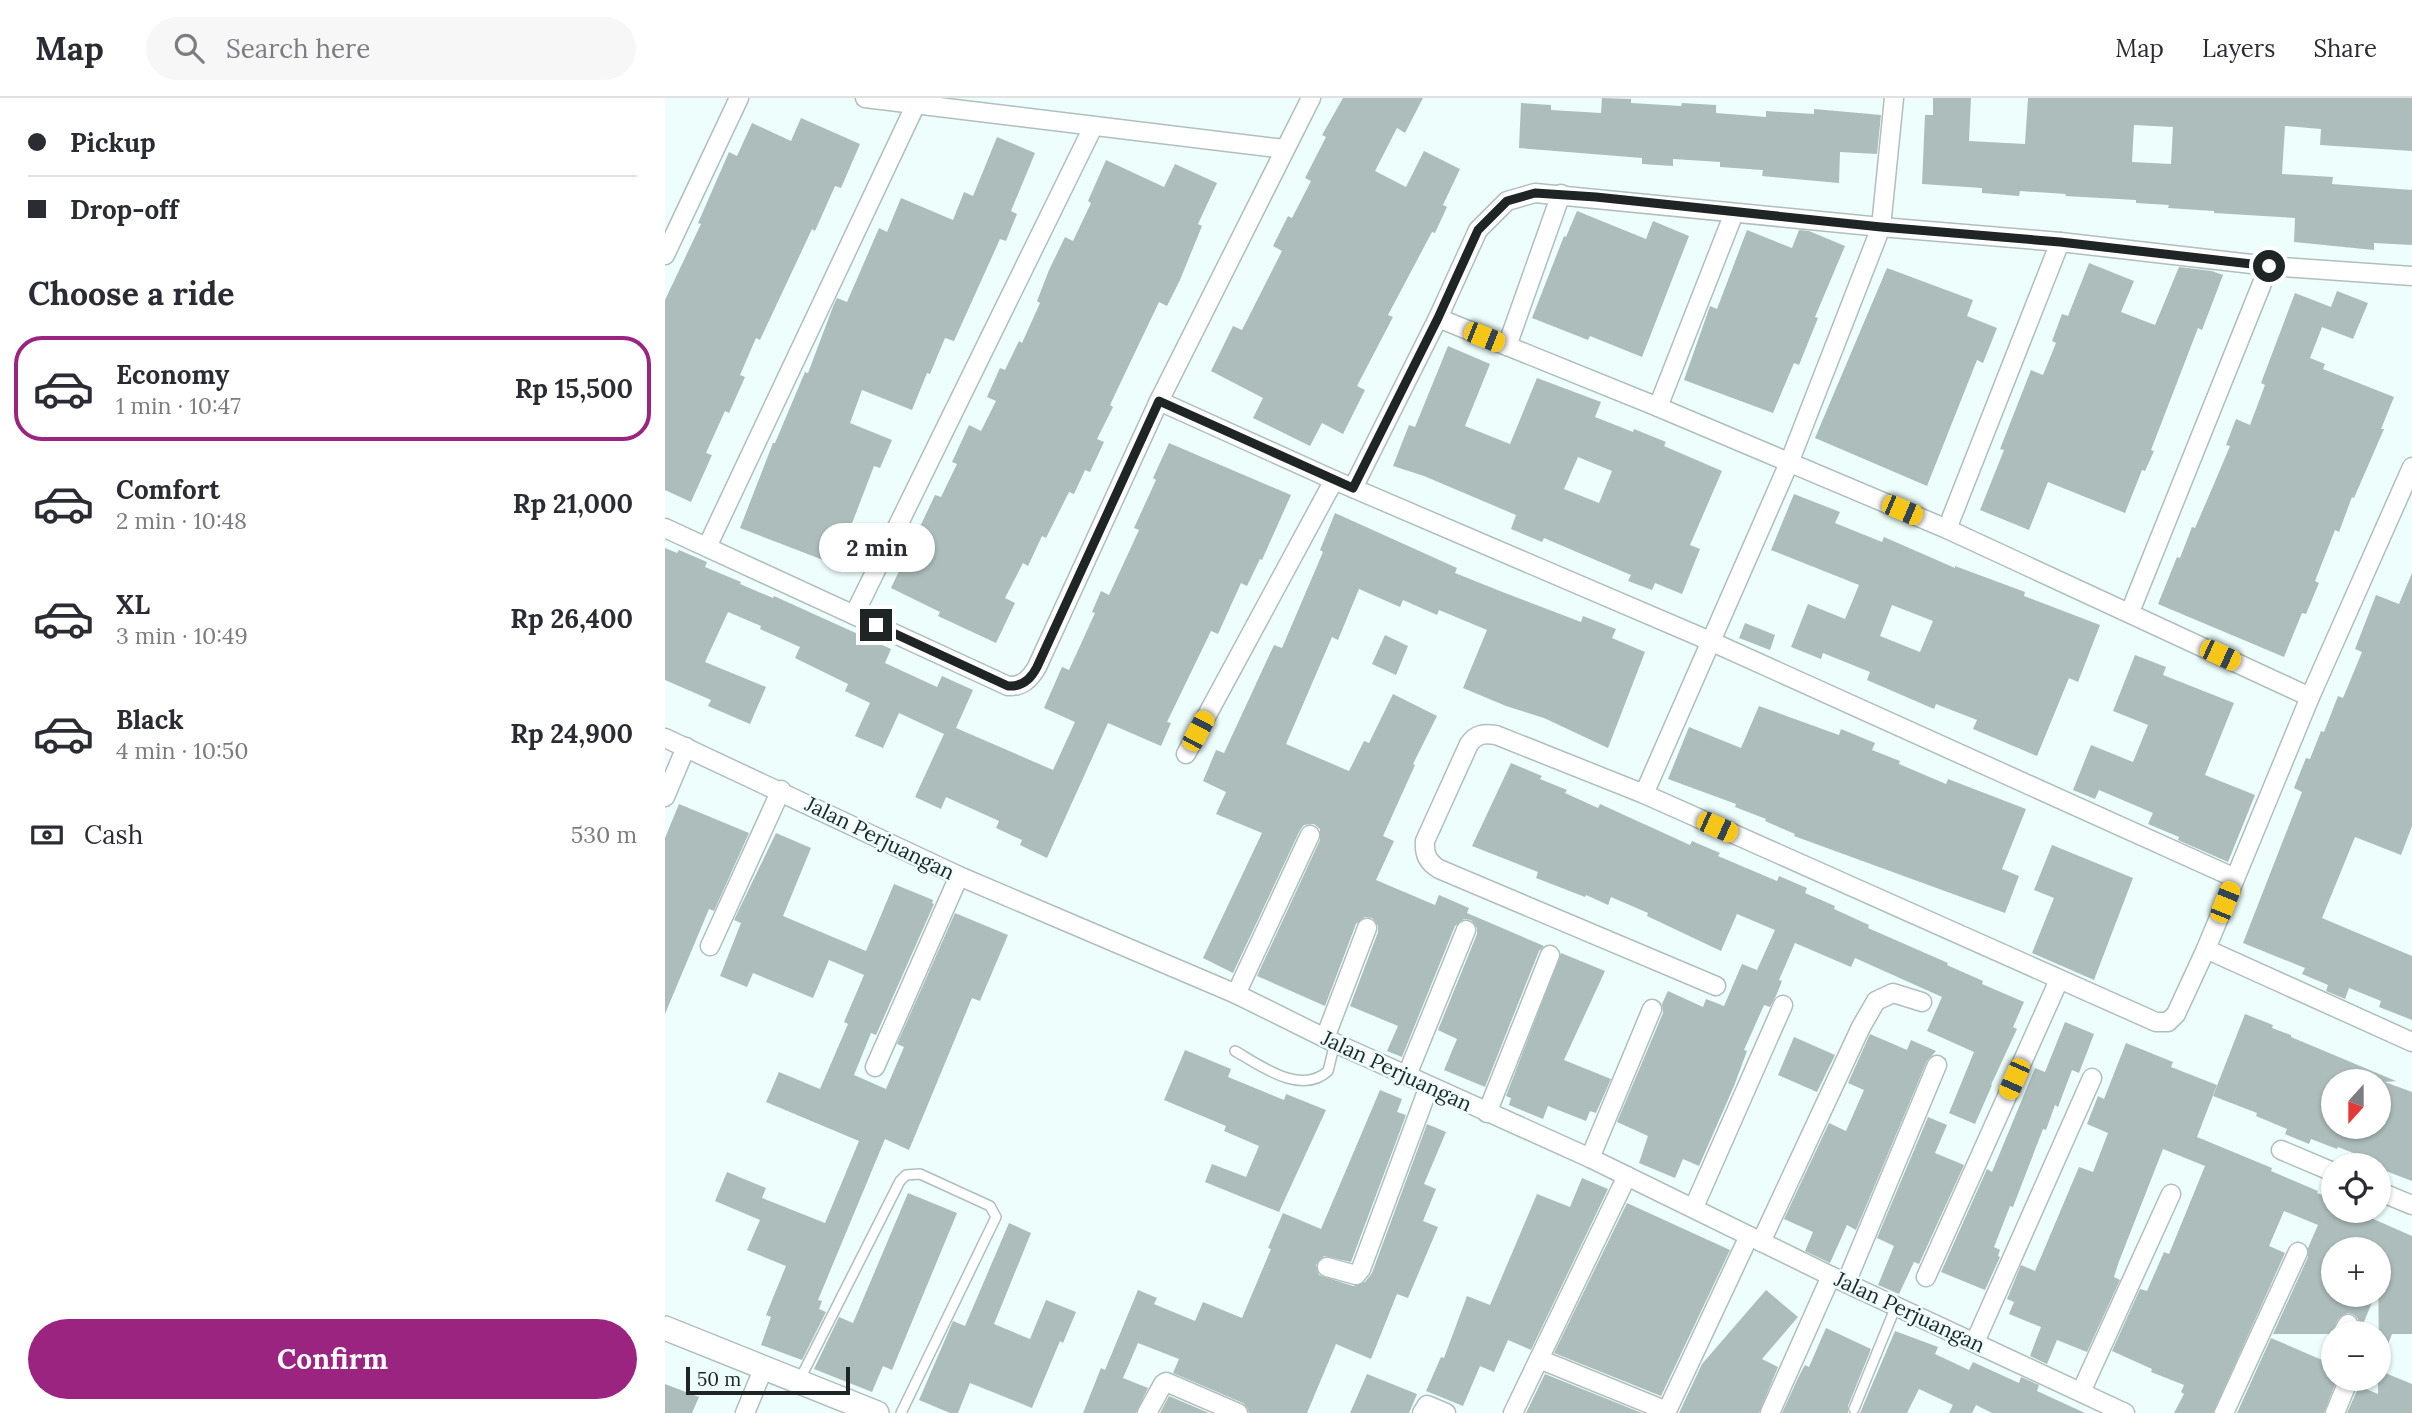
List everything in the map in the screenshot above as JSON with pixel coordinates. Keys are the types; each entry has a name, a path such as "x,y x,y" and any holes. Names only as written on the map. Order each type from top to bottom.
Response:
{"street":[{"path":"665,255 739,98"},
{"path":"865,98 1284,149"},
{"path":"665,528 1008,686 1026,682 1037,667 1159,401 1311,98"},
{"path":"1644,794 1789,463 1881,227 1893,98"},
{"path":"707,547 916,104"},
{"path":"854,615 1093,127"},
{"path":"1353,488 1438,318 1478,230 1507,201 1535,193 2060,242 2269,266 2412,276"},
{"path":"1507,346 1561,194"},
{"path":"1658,407 1734,213"},
{"path":"1947,529 2060,242"},
{"path":"2130,612 2269,266"},
{"path":"1438,318 1947,529 2310,697"},
{"path":"1159,401 1334,481 1710,641 2235,878"},
{"path":"1716,986 1439,869 1431,863 1425,852 1425,842 1469,744 1480,735 1496,735 1644,794 2157,1022 2168,1022 2176,1014 2206,949 2310,697 2412,467"},
{"path":"1186,754 1334,481"},
{"name":"Jalan Perjuangan","path":"665,738 781,790 959,876 1236,994 1487,1113 1590,1158 1838,1280 1975,1342 2117,1411"},
{"path":"665,797 686,747"},
{"path":"710,946 781,790"},
{"path":"1236,994 1310,835"},
{"path":"875,1067 959,876"},
{"path":"1330,1040 1367,928"},
{"path":"1407,1075 1466,930"},
{"path":"2206,949 2412,1042"},
{"path":"1487,1113 1550,955"},
{"path":"1926,1276 2059,980"},
{"path":"1539,1359 1666,1412 1876,1000 1893,993 1922,1002"},
{"path":"1694,1207 1783,1005"},
{"path":"1590,1158 1652,1009"},
{"path":"1770,1413 1838,1280 1937,1065"},
{"path":"1975,1342 2092,1078"},
{"path":"1327,1267 1356,1275 1361,1269 1429,1086"},
{"path":"2281,1150 2321,1167"},
{"path":"1513,1413 1627,1176"},
{"path":"2081,1392 2171,1194"},
{"path":"2391,1196 2412,1205"},
{"path":"2224,1413 2298,1252"},
{"path":"665,1328 877,1413"},
{"path":"745,1413 764,1367"},
{"path":"1147,1413 1166,1382 1238,1413"},
{"path":"2335,1413 2344,1391"},
{"path":"1422,1413 1427,1405 1446,1413"}],"lane":[{"path":"1235,1051 1270,1072 1294,1080 1315,1080 1328,1071 1330,1040"},
{"path":"799,1381 900,1181 906,1175 919,1174 990,1206 996,1217 901,1413"},
{"path":"1854,1409 1896,1306"}],"building":[{"path":"1343,98 1423,98 1405,133 1397,128 1375,171 1406,187 1424,151 1460,169 1443,205 1447,207 1435,233 1432,232 1388,315 1393,317 1357,386 1365,390 1343,434 1322,423 1310,446 1253,418 1263,398 1211,371 1233,326 1242,330 1282,251 1273,246 1288,216 1292,218 1311,181 1305,178 1326,137 1322,135"},
{"path":"1602,98 1631,99 1631,103 1716,105 1716,113 1766,117 1766,111 1814,114 1814,109 1881,115 1877,154 1840,152 1839,183 1762,176 1763,170 1720,167 1720,162 1673,159 1673,166 1642,164 1642,158 1519,148 1521,103 1551,105 1551,110 1601,113"},
{"path":"1933,98 1971,98 1969,141 2025,144 2028,98 2412,98 2412,151 2320,145 2321,129 2285,126 2282,174 2333,177 2332,184 2412,190 2412,245 2374,243 2374,250 2294,242 2295,218 2214,213 2168,208 2169,205 2136,203 2136,200 2065,196 2066,194 2020,191 2019,196 1982,193 1982,188 1922,184 1925,115 1933,115","holes":["2134,125 2173,127 2171,164 2132,162"]},
{"path":"801,118 860,144 841,188 835,186 815,231 812,229 760,340 756,338 740,375 745,377 729,413 725,411 706,453 712,455 691,502 665,490 665,300 701,224 698,223 729,152 737,156 752,123 791,141"},
{"path":"997,137 1035,153 1011,211 1017,214 1006,241 1000,239 954,341 945,338 912,410 862,390 850,423 892,440 880,468 874,466 836,565 740,528 773,443 805,372 808,373 834,304 837,298 847,302 879,228 887,232 901,198 953,220 964,192 973,196"},
{"path":"1106,160 1164,187 1175,164 1217,183 1198,224 1202,226 1180,280 1167,306 1159,302 1110,405 1113,407 1097,439 1104,442 1090,472 1085,470 1074,494 1069,492 1046,538 1042,536 1028,566 1023,563 1005,598 1015,603 996,643 938,616 940,612 891,588 935,495 941,497 957,464 952,462 969,425 981,431 996,401 987,397 1000,368 1005,370 1019,341 1022,343 1040,303 1037,301 1049,270 1065,237 1073,241 1091,203 1088,201"},
{"path":"1577,211 1646,239 1653,221 1689,236 1642,357 1590,336 1588,340 1532,318 1564,236 1566,237"},
{"path":"1747,230 1792,248 1799,230 1809,231 1845,246 1815,317 1818,318 1799,365 1794,363 1773,413 1684,380 1710,306 1717,309"},
{"path":"2089,263 2134,281 2121,312 2155,325 2179,267 2223,275 2202,330 2198,328 2151,450 2154,451 2145,471 2142,470 2125,513 2048,482 2029,530 1980,510 2031,370 2043,375 2056,343 2052,341 2062,314 2068,316"},
{"path":"1887,268 1973,300 1967,316 1997,328 1983,363 1977,360 1927,486 1815,438"},
{"path":"2337,291 2368,303 2353,339 2322,327 2310,358 2325,364 2323,369 2394,397 2381,429 2384,429 2339,532 2335,530 2315,581 2319,583 2306,614 2302,613 2284,657 2158,604 2177,557 2180,558 2214,484 2230,446 2226,445 2236,419 2250,425 2265,385 2261,383 2295,293 2331,307"},
{"path":"1448,346 1490,364 1465,426 1510,444 1537,378 1601,402 1595,417 1666,442 1664,446 1722,471 1690,545 1700,549 1682,594 1655,583 1652,590 1628,581 1631,575 1544,538 1542,542 1511,529 1516,515 1424,476 1393,466 1409,425 1415,427","holes":["1578,457 1612,471 1599,503 1564,489"]},
{"path":"1169,443 1291,495 1262,560 1260,559 1247,586 1241,583 1218,634 1211,631 1167,722 1171,723 1161,746 1108,723 1047,858 1020,845 1022,840 996,828 999,821 946,797 941,809 915,797 944,734 899,713 883,748 855,736 870,703 845,691 848,684 795,658 800,647 760,629 761,626 728,612 705,662 766,687 750,724 708,706 711,700 665,680 665,548 677,553 679,550 707,562 705,567 741,582 740,584 773,598 774,596 891,649 885,663 937,687 942,676 973,690 956,728 1053,770 1075,722 1044,708 1062,667 1069,670 1095,613 1092,612 1101,591 1109,595 1139,530 1134,528"},
{"path":"1794,494 1840,512 1835,523 1882,542 1884,537 1955,568 2025,592 2024,596 2100,625 2078,682 2069,678 2037,756 1973,729 1977,720 1936,704 1934,709 1867,680 1870,672 1823,653 1821,659 1791,647 1808,604 1845,619 1859,585 1771,550","holes":["1892,605 1933,621 1920,652 1880,636"]},
{"path":"1335,513 1457,568 1455,573 1581,622 1583,616 1616,629 1612,638 1645,652 1608,748 1544,718 1463,688 1487,630 1439,610 1437,615 1403,600 1400,607 1359,589 1338,640 1332,637 1286,744 1349,771 1364,741 1369,743 1393,694 1437,716 1413,764 1415,765 1383,836 1394,841 1376,880 1435,905 1439,895 1469,908 1467,913 1544,946 1539,951 1485,1087 1444,1070 1457,1039 1438,1030 1477,934 1477,928 1471,920 1464,919 1455,926 1402,1057 1387,1051 1398,1026 1350,1006 1378,932 1378,926 1372,918 1365,917 1356,924 1325,1006 1257,976 1320,840 1320,829 1314,824 1304,825 1300,830 1233,973 1203,958 1262,833 1216,814 1226,792 1203,781 1216,750 1224,753 1274,645 1282,648 1323,552 1320,550"},
{"path":"2412,573 2412,826 2401,855 2355,837 2322,918 2412,956 2412,1020 2379,1007 2381,1001 2349,988 2345,999 2326,991 2328,985 2302,974 2305,968 2243,943 2302,792 2294,788 2306,758 2310,759 2321,731 2324,732 2338,696 2343,698 2362,652 2355,649 2376,595 2399,604"},
{"path":"1745,623 1775,635 1770,650 1739,638"},
{"path":"1385,635 1408,646 1396,675 1372,664"},
{"path":"2135,655 2166,667 2163,675 2234,703 2205,775 2255,795 2228,862 2148,824 2153,813 2099,790 2095,799 2073,790 2091,745 2133,762 2148,725 2113,711"},
{"path":"1759,706 1839,735 1841,729 1875,743 1872,750 1900,761 1899,764 1946,784 1948,779 2026,809 2002,869 2019,876 2005,913 1794,836 1795,834 1765,821 1766,819 1735,807 1736,804 1668,779 1689,727 1741,748"},
{"path":"1511,763 1542,776 1540,779 1567,790 1565,793 1598,808 1600,804 1690,845 1692,841 1720,853 1718,856 1777,881 1779,876 1807,888 1805,893 1835,906 1834,909 1869,925 1868,928 1948,963 1947,965 1983,981 1982,984 2024,1002 2013,1027 2017,1029 1975,1124 1949,1113 1974,1052 1927,1031 1942,997 1855,958 1851,967 1795,943 1779,980 1782,981 1776,996 1770,1007 1764,1005 1744,1050 1747,1051 1734,1086 1699,1166 1683,1159 1675,1178 1639,1163 1648,1136 1617,1122 1663,1013 1662,1004 1668,991 1703,1007 1706,999 1724,1006 1742,964 1757,970 1775,930 1737,914 1721,951 1611,897 1608,905 1586,895 1585,897 1536,878 1538,872 1472,846"},
{"path":"679,804 749,833 714,911 709,909 665,1014 665,838"},
{"path":"776,833 811,848 783,916 866,951 894,884 933,900 934,904 876,1035 871,1033 854,1075 886,1089 904,1047 897,1044 955,913 1008,935 980,1001 972,998 909,1150 885,1139 818,1300 822,1301 819,1309 826,1312 802,1360 761,1345 771,1317 766,1315 786,1266 747,1250 760,1220 715,1201 727,1172 766,1188 762,1198 825,1223 859,1141 766,1102 779,1072 820,1089 848,1024 844,1022 864,975 829,960 813,998 753,973 747,987 720,976 741,923 734,920"},
{"path":"2052,845 2133,878 2094,980 2032,953 2054,898 2034,890"},
{"path":"1561,953 1605,971 1564,1060 1611,1079 1596,1113 1590,1111 1586,1121 1548,1106 1543,1119 1509,1105 1511,1098 1506,1096"},
{"path":"2245,1014 2273,1025 2272,1028 2291,1037 2367,1069 2321,1069 2321,1139 2391,1139 2391,1084 2412,1092 2412,1181 2391,1173 2391,1153 2353,1153 2311,1139 2309,1144 2285,1134 2287,1129 2256,1116 2257,1113 2213,1096"},
{"path":"2065,1022 2094,1034 2079,1073 2072,1070 2058,1107 2055,1105 2046,1130 2043,1129 2013,1207 2010,1206 1994,1247 2000,1250 2000,1257 1985,1290 1941,1272 1987,1169 1992,1172 2035,1068 2045,1072"},
{"path":"1870,1034 1907,1050 1911,1040 1936,1051 1927,1061 1856,1230 1847,1225 1830,1263 1805,1251 1813,1232 1784,1219 1829,1123 1846,1131 1864,1090 1848,1083"},
{"path":"1794,1037 1835,1055 1817,1092 1778,1075"},
{"path":"2126,1043 2173,1062 2171,1067 2217,1085 2197,1137 2272,1168 2271,1171 2318,1191 2321,1194 2321,1223 2382,1223 2412,1236 2412,1334 2392,1334 2391,1337 2391,1321 2379,1321 2378,1307 2391,1307 2391,1237 2321,1237 2321,1307 2370,1307 2364,1321 2358,1321 2348,1313 2338,1321 2321,1321 2321,1334 2273,1334 2308,1257 2308,1248 2318,1225 2284,1211 2269,1246 2285,1253 2213,1413 2174,1413 2184,1394 2181,1392 2184,1385 2151,1372 2152,1369 2112,1351 2140,1289 2147,1291 2164,1252 2169,1254 2205,1166 2163,1149 2118,1264 2114,1277 2120,1280 2087,1352 2057,1340 2047,1364 2030,1356 2041,1327 2009,1314 2014,1302 2007,1299 2021,1265 2035,1271 2079,1167 2093,1172 2108,1133 2087,1124 2098,1096 2104,1099"},
{"path":"1185,1050 1231,1069 1228,1077 1284,1100 1286,1094 1326,1110 1279,1212 1205,1182 1212,1164 1246,1177 1259,1146 1224,1131 1226,1126 1164,1100"},
{"path":"1380,1090 1402,1099 1397,1112 1406,1115 1351,1262 1324,1256 1316,1265 1319,1275 1353,1286 1365,1282 1372,1273 1427,1124 1446,1132 1424,1184 1436,1189 1423,1221 1438,1227 1408,1298 1397,1294 1371,1359 1336,1344 1307,1413 1249,1413 1243,1403 1173,1373 1179,1359 1138,1343 1123,1378 1148,1388 1136,1413 1083,1413 1101,1368 1105,1370 1138,1290 1157,1298 1154,1304 1195,1321 1203,1302 1242,1318 1283,1213 1321,1229"},
{"path":"1928,1117 1947,1125 1935,1153 1964,1165 1919,1264 1914,1262 1899,1294 1878,1285 1894,1246 1877,1238"},
{"path":"1582,1178 1608,1189 1531,1350 1508,1340 1494,1372 1480,1366 1463,1406 1426,1391 1441,1357 1444,1358 1467,1296 1490,1305 1537,1194 1570,1207"},
{"path":"908,1193 957,1213 892,1370 883,1366 872,1392 814,1369 839,1317 853,1323"},
{"path":"1627,1203 1730,1250 1661,1396 1554,1353"},
{"path":"1009,1223 1031,1233 994,1324 1030,1339 1046,1300 1076,1312 1063,1343 1060,1341 1032,1408 970,1383 958,1413 950,1413 919,1400 953,1321 965,1326"},
{"path":"1766,1290 1798,1317 1762,1359 1778,1367 1759,1413 1679,1413 1702,1364"},
{"path":"1826,1328 1871,1349 1848,1406 1848,1413 1782,1413 1805,1365 1809,1367"},
{"path":"1895,1331 1938,1347 1935,1354 1969,1370 1973,1362 2019,1383 2021,1377 2039,1385 2037,1391 2085,1413 1992,1413 1976,1405 1972,1413 1949,1413 1953,1405 1919,1389 1907,1413 1860,1413"},
{"path":"2271,1338 2321,1360 2321,1391 2332,1391 2324,1413 2237,1413"},
{"path":"1367,1374 1417,1394 1409,1413 1350,1413"},
{"path":"1545,1374 1642,1413 1526,1413"},
{"path":"2391,1375 2412,1384 2412,1413 2347,1413 2357,1391 2378,1394 2378,1391 2391,1391"},
{"path":"665,1384 699,1397 692,1413 665,1413"},
{"path":"1169,1396 1209,1413 1160,1413"}],"route":[{"path":"876,625 1008,686 1026,682 1037,667 1159,401 1353,488 1438,318 1478,230 1507,201 1535,193 2060,242 2269,266"}]}
